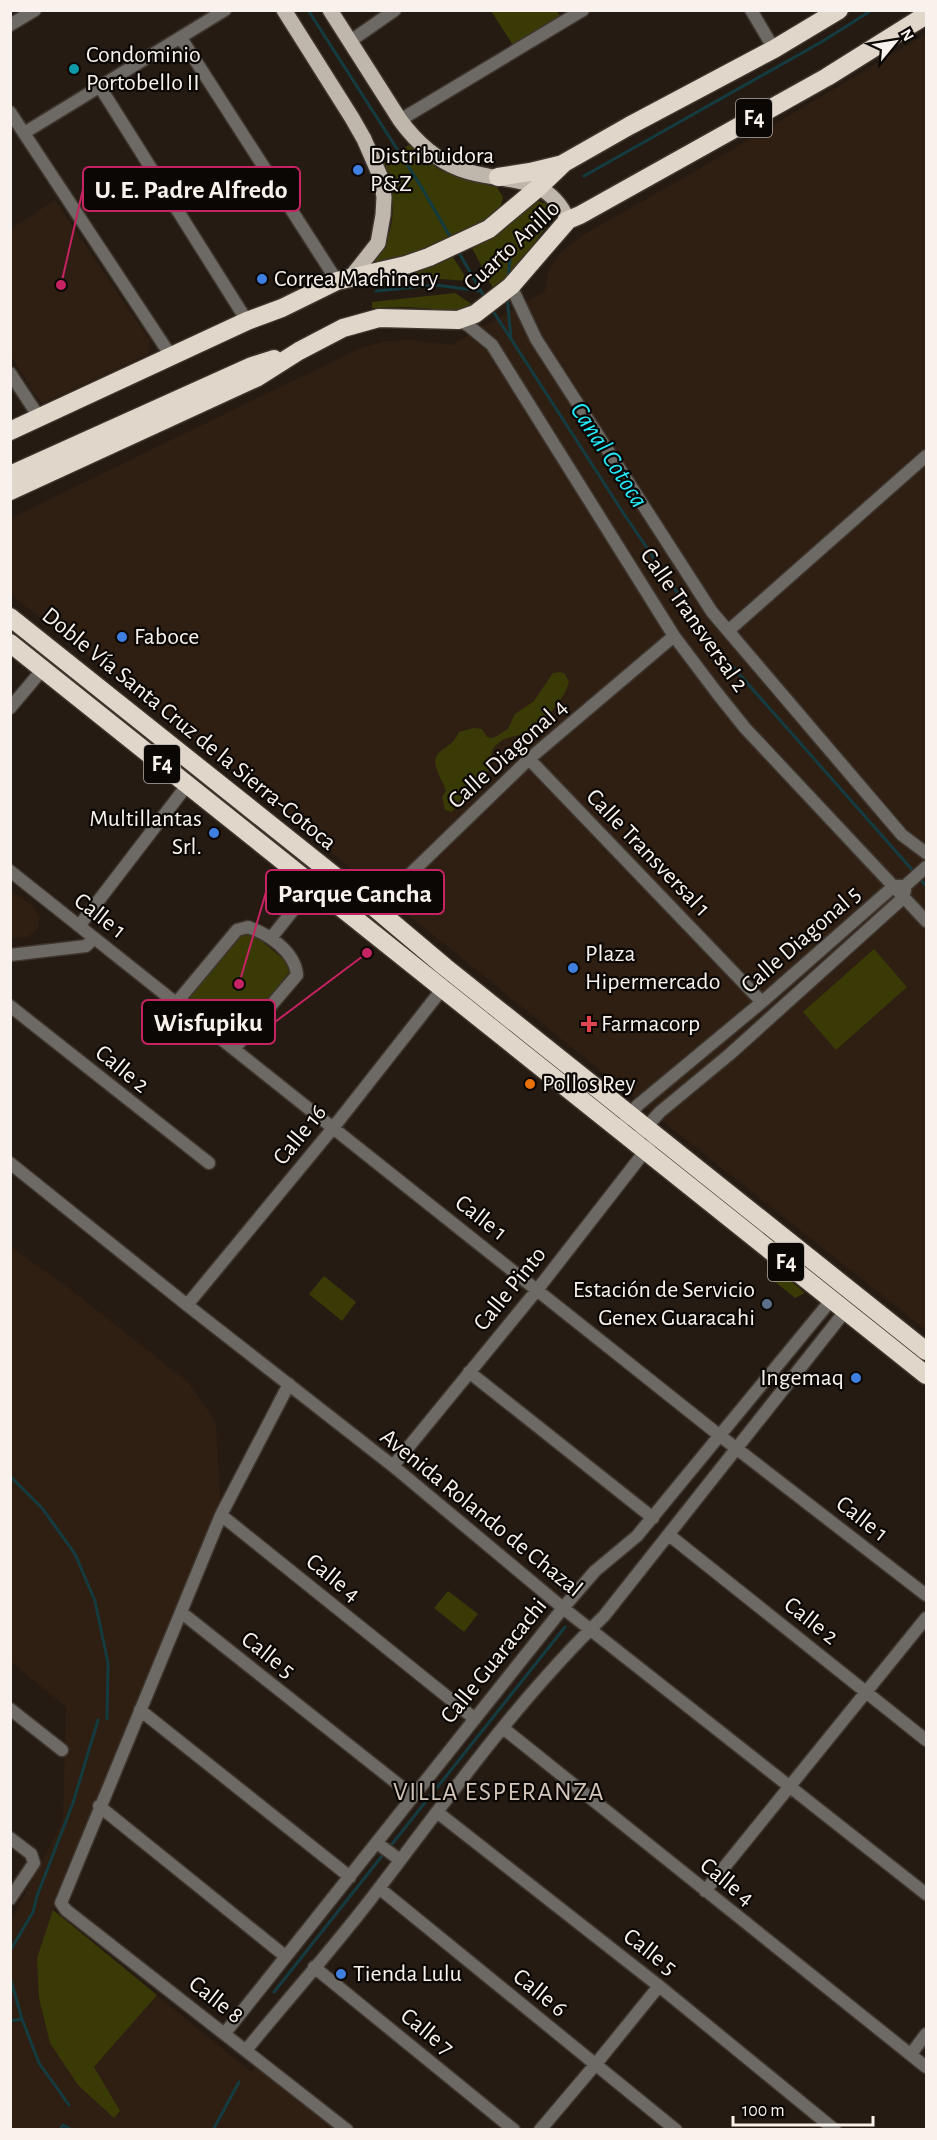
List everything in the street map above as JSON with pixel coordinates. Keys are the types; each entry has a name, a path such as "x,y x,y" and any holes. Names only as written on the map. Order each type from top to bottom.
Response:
{"highway":[{"name":"Cuarto Anillo","path":"10,431 344,278 406,265 489,229 564,163 774,49 839,10"},
{"name":"Cuarto Anillo","path":"10,491 258,377 299,351 343,328 379,318 458,320 476,314 505,292 567,220 580,215 827,77 927,15"},
{"path":"498,177 564,163"},
{"path":"10,442 231,339 282,308"},
{"path":"10,475 252,366 299,351"},
{"name":"Doble Vía Santa Cruz de la Sierra-Cotoca","path":"10,617 375,908 839,1304 927,1375"},
{"name":"Doble Vía Santa Cruz de la Sierra-Cotoca","path":"10,643 496,1030 625,1121"},
{"name":"Doble Vía Santa Cruz de la Sierra-Cotoca","path":"646,1139 927,1351"}],"main road":[{"path":"284,10 364,139 381,178 384,215 378,243 344,278"},
{"path":"330,10 412,137 441,161 477,175 498,177 539,187 552,195 562,208 567,220"}],"street":[{"path":"10,25 35,10"},
{"path":"24,133 225,10"},
{"path":"349,42 395,10"},
{"path":"400,120 583,10"},
{"path":"751,10 774,49"},
{"path":"181,38 344,278"},
{"path":"100,87 247,321"},
{"path":"10,112 171,356"},
{"name":"Calle Transversal 2","path":"505,292 712,612 902,835 927,853"},
{"name":"Calle Transversal 2","path":"458,320 492,345 674,636 745,728 903,888 926,919"},
{"path":"10,373 39,417"},
{"path":"728,631 927,456"},
{"name":"Calle Diagonal 4","path":"375,908 529,759 674,636"},
{"path":"10,708 44,669"},
{"name":"Calle Transversal 1","path":"529,759 762,1002"},
{"path":"79,926 188,784"},
{"name":"Calle Diagonal 5","path":"625,1121 762,1002 926,868"},
{"path":"271,938 326,869"},
{"name":"Calle 1","path":"10,871 736,1449 927,1595"},
{"name":"Calle Diagonal 5","path":"646,1139 903,888"},
{"path":"177,1002 237,930 248,927 271,938 296,967 297,975 234,1049"},
{"path":"10,955 86,946 94,938"},
{"name":"Calle 16","path":"187,1305 333,1128 443,987"},
{"name":"Calle 2","path":"10,1006 208,1163"},
{"name":"Calle Pinto","path":"393,1466 537,1290 646,1139"},
{"name":"Avenida Rolando de Chazal","path":"10,1162 187,1305 393,1466 563,1608 927,1894"},
{"name":"Calle Guaracachi","path":"225,2033 563,1608 595,1572 637,1536 719,1435 839,1304"},
{"name":"Calle Guaracachi","path":"247,2049 379,1888 503,1728 576,1642 604,1616 669,1535 736,1449 839,1304"},
{"path":"469,1372 653,1518"},
{"path":"285,1956 99,1806 182,1613 221,1515 289,1384"},
{"name":"Calle 4","path":"221,1515 475,1719"},
{"name":"Calle 2","path":"669,1535 927,1740"},
{"name":"Calle 5","path":"182,1613 413,1796"},
{"path":"705,1891 927,1618"},
{"path":"10,1709 62,1750"},
{"path":"141,1710 350,1876"},
{"name":"Calle 4","path":"503,1728 927,2067"},
{"name":"Calle 8","path":"99,1806 61,1903 66,1910 247,2049 347,2130"},
{"name":"Calle 5","path":"437,1812 659,1986 835,2130"},
{"path":"10,1838 34,1858 34,1863 10,1899"},
{"path":"377,1843 400,1860"},
{"name":"Calle 6","path":"379,1888 676,2130"},
{"name":"Calle 7","path":"314,1967 514,2130"},
{"path":"540,2130 659,1986"},
{"path":"911,2054 927,2034"}],"shaded area":[{"path":"491,11 557,11 562,19 515,48"},
{"path":"926,34 926,1330 675,1131 11,595 11,518 358,349 386,341 413,340 452,345 545,291 548,271 560,253 583,235"},
{"path":"411,144 438,169 463,179 497,187 503,197 500,210 495,217 427,251 370,266 380,253 391,228 392,202 382,160"},
{"path":"55,200 150,341 148,354 43,403 36,396 11,356 11,229"},
{"path":"538,201 549,205 552,211 550,221 518,267 494,290 471,246"},
{"path":"451,254 468,281 426,278 368,287 367,281"},
{"path":"455,293 473,305 453,310 409,307 372,308 372,302"},
{"path":"553,673 565,674 569,682 565,693 552,712 531,730 499,742 492,751 490,768 485,777 452,812 445,810 442,797 446,791 437,770 436,756 452,743 459,732 474,728 482,729 487,737 493,738 508,729 515,714 534,701"},
{"path":"10,889 34,907 40,917 37,930 28,937 11,939"},
{"path":"241,933 252,933 288,963 290,971 241,1034 228,1038 188,1006 188,997"},
{"path":"874,949 907,987 836,1050 803,1012"},
{"path":"10,1246 66,1286 188,1382 216,1422 221,1510 53,1910 252,2072 256,2067 334,2129 11,2129 11,1920 63,1821 66,1707 11,1662"},
{"path":"774,1267 805,1293 795,1298 769,1277"},
{"path":"324,1276 356,1302 342,1321 309,1294"},
{"path":"448,1591 478,1614 464,1632 434,1608"},
{"path":"53,1910 157,1995 94,2067 120,2111 114,2118 78,2085 50,2043 39,1998 37,1958"}],"waterway":[{"name":"Canal Cotoca","path":"308,10 422,188 452,240"},
{"path":"584,176 823,41 872,10"},
{"name":"Canal Cotoca","path":"458,251 485,298"},
{"path":"508,278 510,259"},
{"path":"376,291 436,285 480,291"},
{"path":"507,296 511,338"},
{"name":"Canal Cotoca","path":"491,308 624,514 710,641 915,873"},
{"name":"Canal Cotoca","path":"919,878 926,886"},
{"path":"10,1476 42,1508 75,1554 95,1601 108,1663 107,1719"},
{"path":"392,1844 565,1627"},
{"path":"10,1951 33,1912 73,1803 98,1720"},
{"path":"274,1992 382,1856"},
{"path":"10,1977 22,2019 39,2063 69,2105"},
{"path":"10,2021 22,2019"},
{"path":"213,2130 239,2082"},
{"path":"60,2130 63,2125 72,2130"}],"place":[{"name":"Condominio Portobello II","path":"74,69"},
{"name":"Distribuidora P&Z","path":"358,170"},
{"name":"Correa Machinery","path":"262,279"},
{"name":"U. E. Padre Alfredo","path":"61,285"},
{"name":"Faboce","path":"122,637"},
{"name":"Multillantas Srl.","path":"214,833"},
{"name":"Wisfupiku","path":"367,953"},
{"name":"Plaza Hipermercado","path":"573,968"},
{"name":"Parque Cancha","path":"239,984"},
{"name":"Farmacorp","path":"589,1024"},
{"name":"Pollos Rey","path":"530,1084"},
{"name":"Estación de Servicio Genex Guaracahi","path":"767,1304"},
{"name":"Ingemaq","path":"856,1378"},
{"name":"Tienda Lulu","path":"341,1974"}],"district":[{"name":"VILLA ESPERANZA","path":"499,1792"}]}
